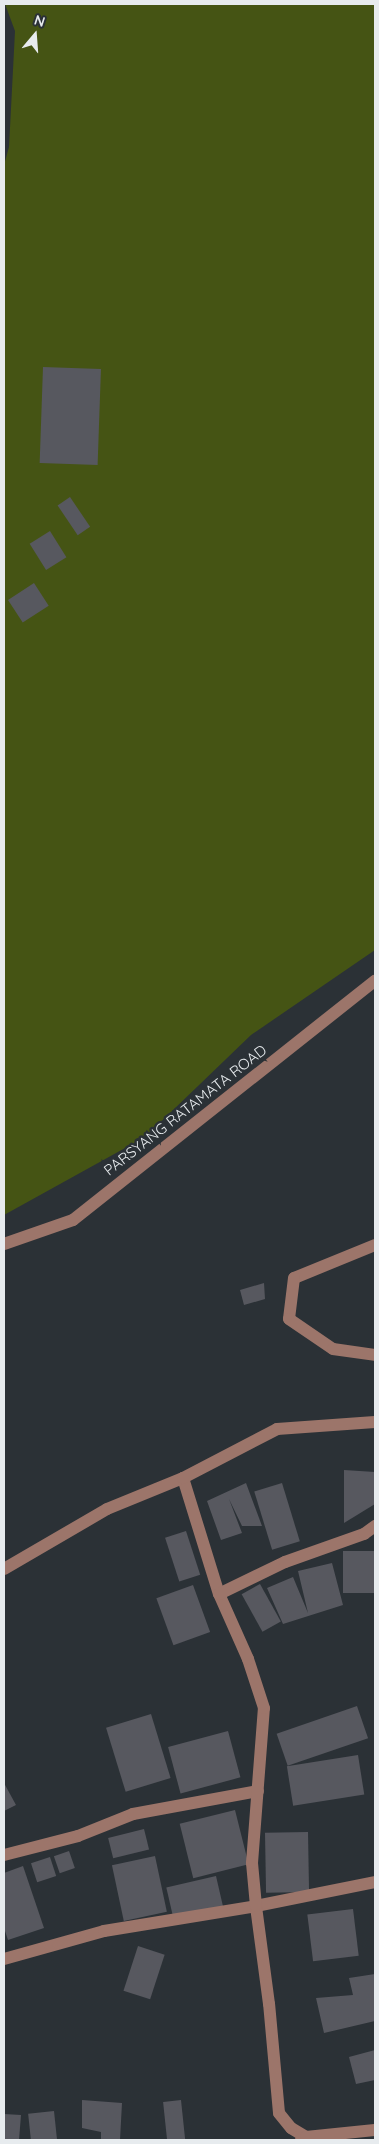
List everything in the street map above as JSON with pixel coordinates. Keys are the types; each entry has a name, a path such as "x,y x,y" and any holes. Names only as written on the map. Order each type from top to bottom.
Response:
{"street":[{"name":"PARSYANG RATAMATA ROAD","path":"4,1244 73,1220 375,981"},
{"path":"375,1245 294,1278 289,1319 333,1349 375,1355"},
{"path":"4,1569 107,1509 183,1478 277,1429 375,1422"},
{"path":"183,1478 219,1594 248,1659 264,1708 252,1863 269,2004 278,2113 290,2128 303,2138 375,2130"},
{"path":"219,1594 285,1562 364,1534 375,1526"},
{"path":"4,1855 78,1836 134,1814 258,1791"},
{"path":"4,1959 104,1931 256,1906 375,1882"}],"green space":[{"path":"5,4 375,4 375,950 251,1035 145,1137 4,1215 4,165 9,147 15,31"}],"building":[{"path":"43,367 101,369 98,465 40,463"},
{"path":"70,497 90,527 78,535 58,505"},
{"path":"50,531 66,557 46,570 30,544"},
{"path":"34,583 49,606 23,623 8,600"},
{"path":"264,1283 265,1299 244,1305 240,1290"},
{"path":"344,1470 375,1472 375,1504 344,1523"},
{"path":"246,1483 262,1526 242,1526 229,1499 242,1533 221,1540 207,1501"},
{"path":"282,1483 300,1541 272,1550 254,1491"},
{"path":"186,1531 200,1575 179,1582 165,1538"},
{"path":"343,1551 375,1551 375,1593 343,1593"},
{"path":"332,1563 343,1605 283,1624 267,1588 293,1577 308,1613 298,1571"},
{"path":"260,1584 281,1622 262,1632 242,1594"},
{"path":"193,1585 210,1632 173,1645 156,1598"},
{"path":"357,1706 368,1738 288,1766 277,1734"},
{"path":"151,1714 171,1778 126,1792 106,1728"},
{"path":"228,1731 240,1777 181,1793 168,1747"},
{"path":"358,1755 364,1795 293,1806 287,1766"},
{"path":"4,1783 16,1805 4,1811"},
{"path":"235,1810 249,1864 193,1878 180,1824"},
{"path":"144,1829 149,1849 113,1858 108,1838"},
{"path":"308,1832 309,1892 266,1893 265,1833"},
{"path":"69,1851 75,1868 60,1873 54,1856"},
{"path":"155,1856 167,1912 124,1921 112,1865"},
{"path":"50,1857 56,1876 37,1882 31,1863"},
{"path":"23,1866 44,1928 8,1940 4,1928 4,1873"},
{"path":"216,1876 223,1906 173,1918 166,1887"},
{"path":"353,1909 359,1956 313,1961 307,1915"},
{"path":"138,1946 165,1955 150,1999 123,1991"},
{"path":"375,1974 375,2021 324,2033 316,1998 353,1995 349,1978"},
{"path":"375,2050 375,2080 356,2084 349,2057"},
{"path":"82,2100 122,2103 120,2140 101,2140 101,2132 82,2128"},
{"path":"181,2100 185,2140 167,2140 163,2102"},
{"path":"54,2111 57,2140 31,2140 28,2114"},
{"path":"4,2114 21,2115 19,2140 4,2140"}]}
